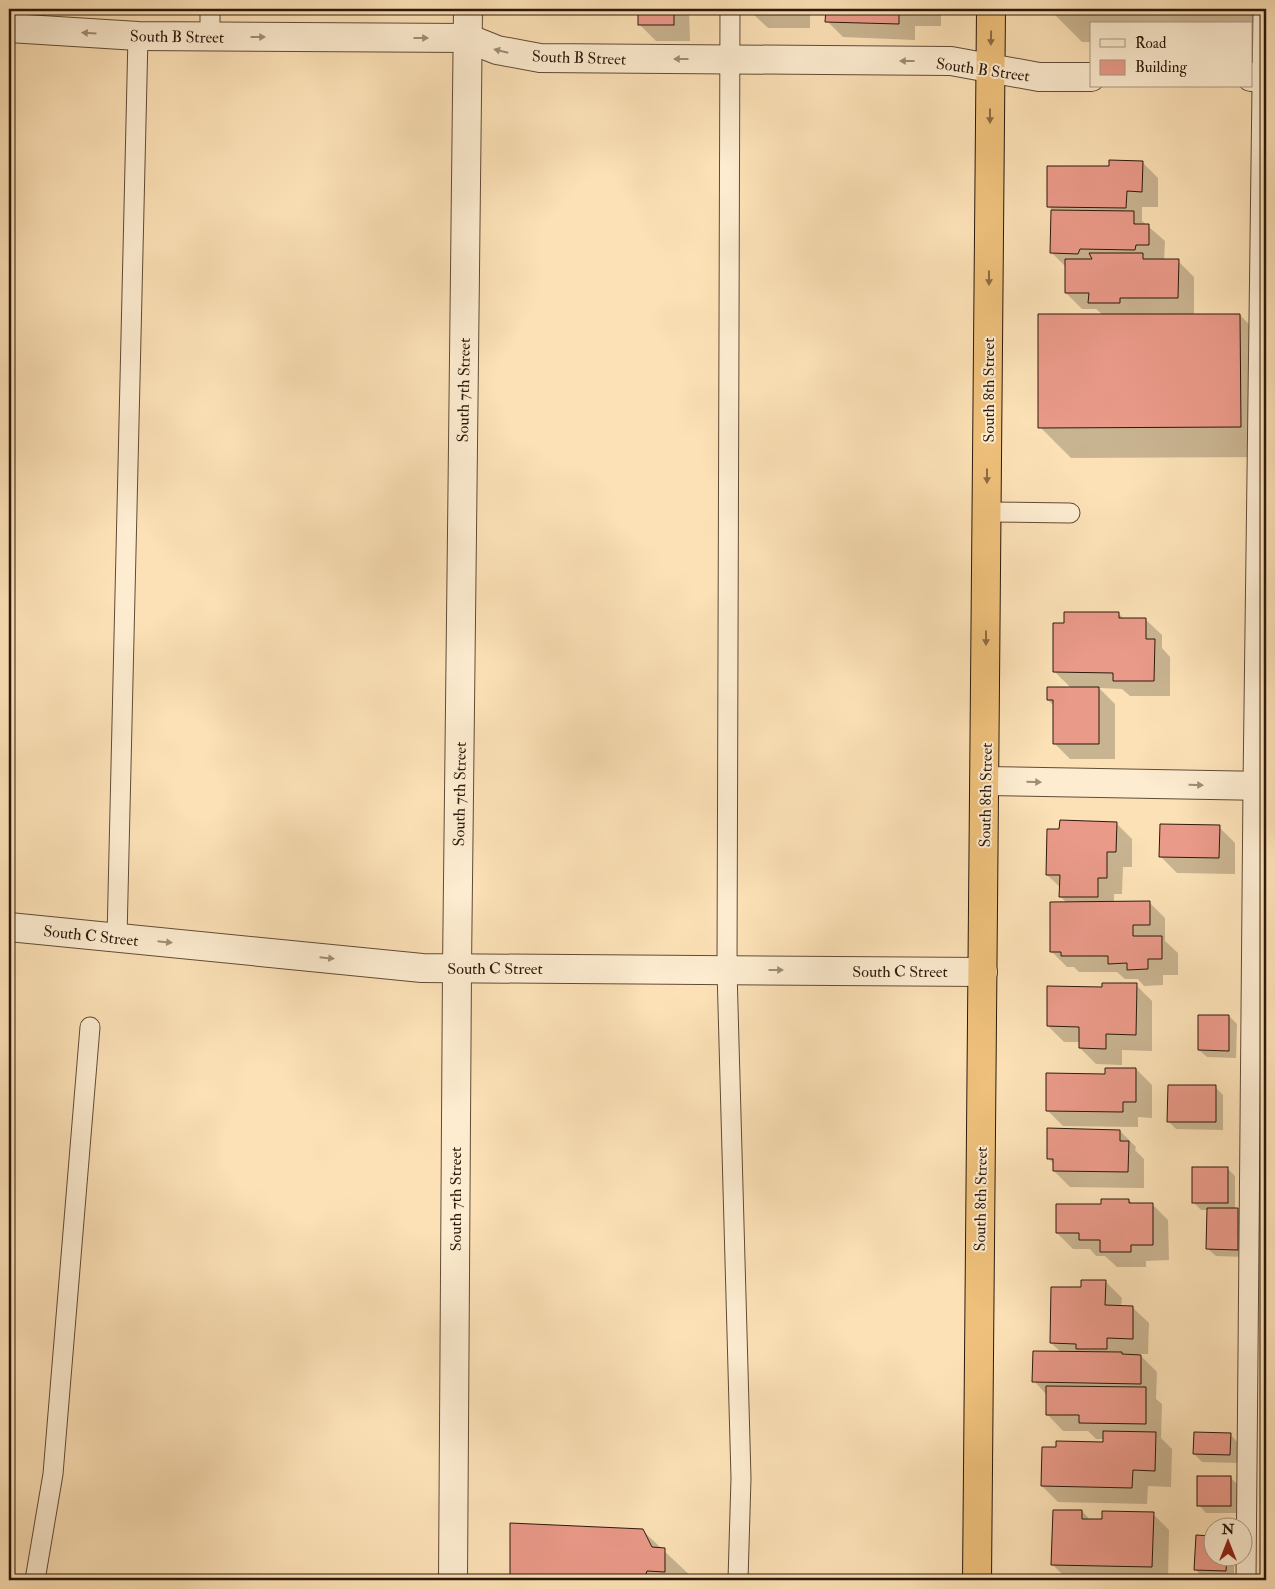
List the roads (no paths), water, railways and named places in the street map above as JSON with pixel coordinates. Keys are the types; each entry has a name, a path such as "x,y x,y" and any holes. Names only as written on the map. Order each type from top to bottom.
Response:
{"highway":[{"name":"South 8th Street","path":"977,1580 991,9"}],"street":[{"name":"South 7th Street","path":"453,1580 457,968 468,9"},
{"name":"South B Street","path":"9,28 138,36 467,38 497,50 540,58 951,61 1039,77 1090,77"},
{"path":"985,781 1260,786"},
{"name":"South C Street","path":"9,927 422,968 983,972"}],"lane":[{"path":"210,9 210,36"},
{"path":"730,9 727,970 741,1478 738,1580"},
{"path":"1246,1580 1260,786 1260,77 1263,9"},
{"path":"117,938 138,36"},
{"path":"987,512 1070,513"},
{"path":"35,1580 53,1474 90,1027"}]}
